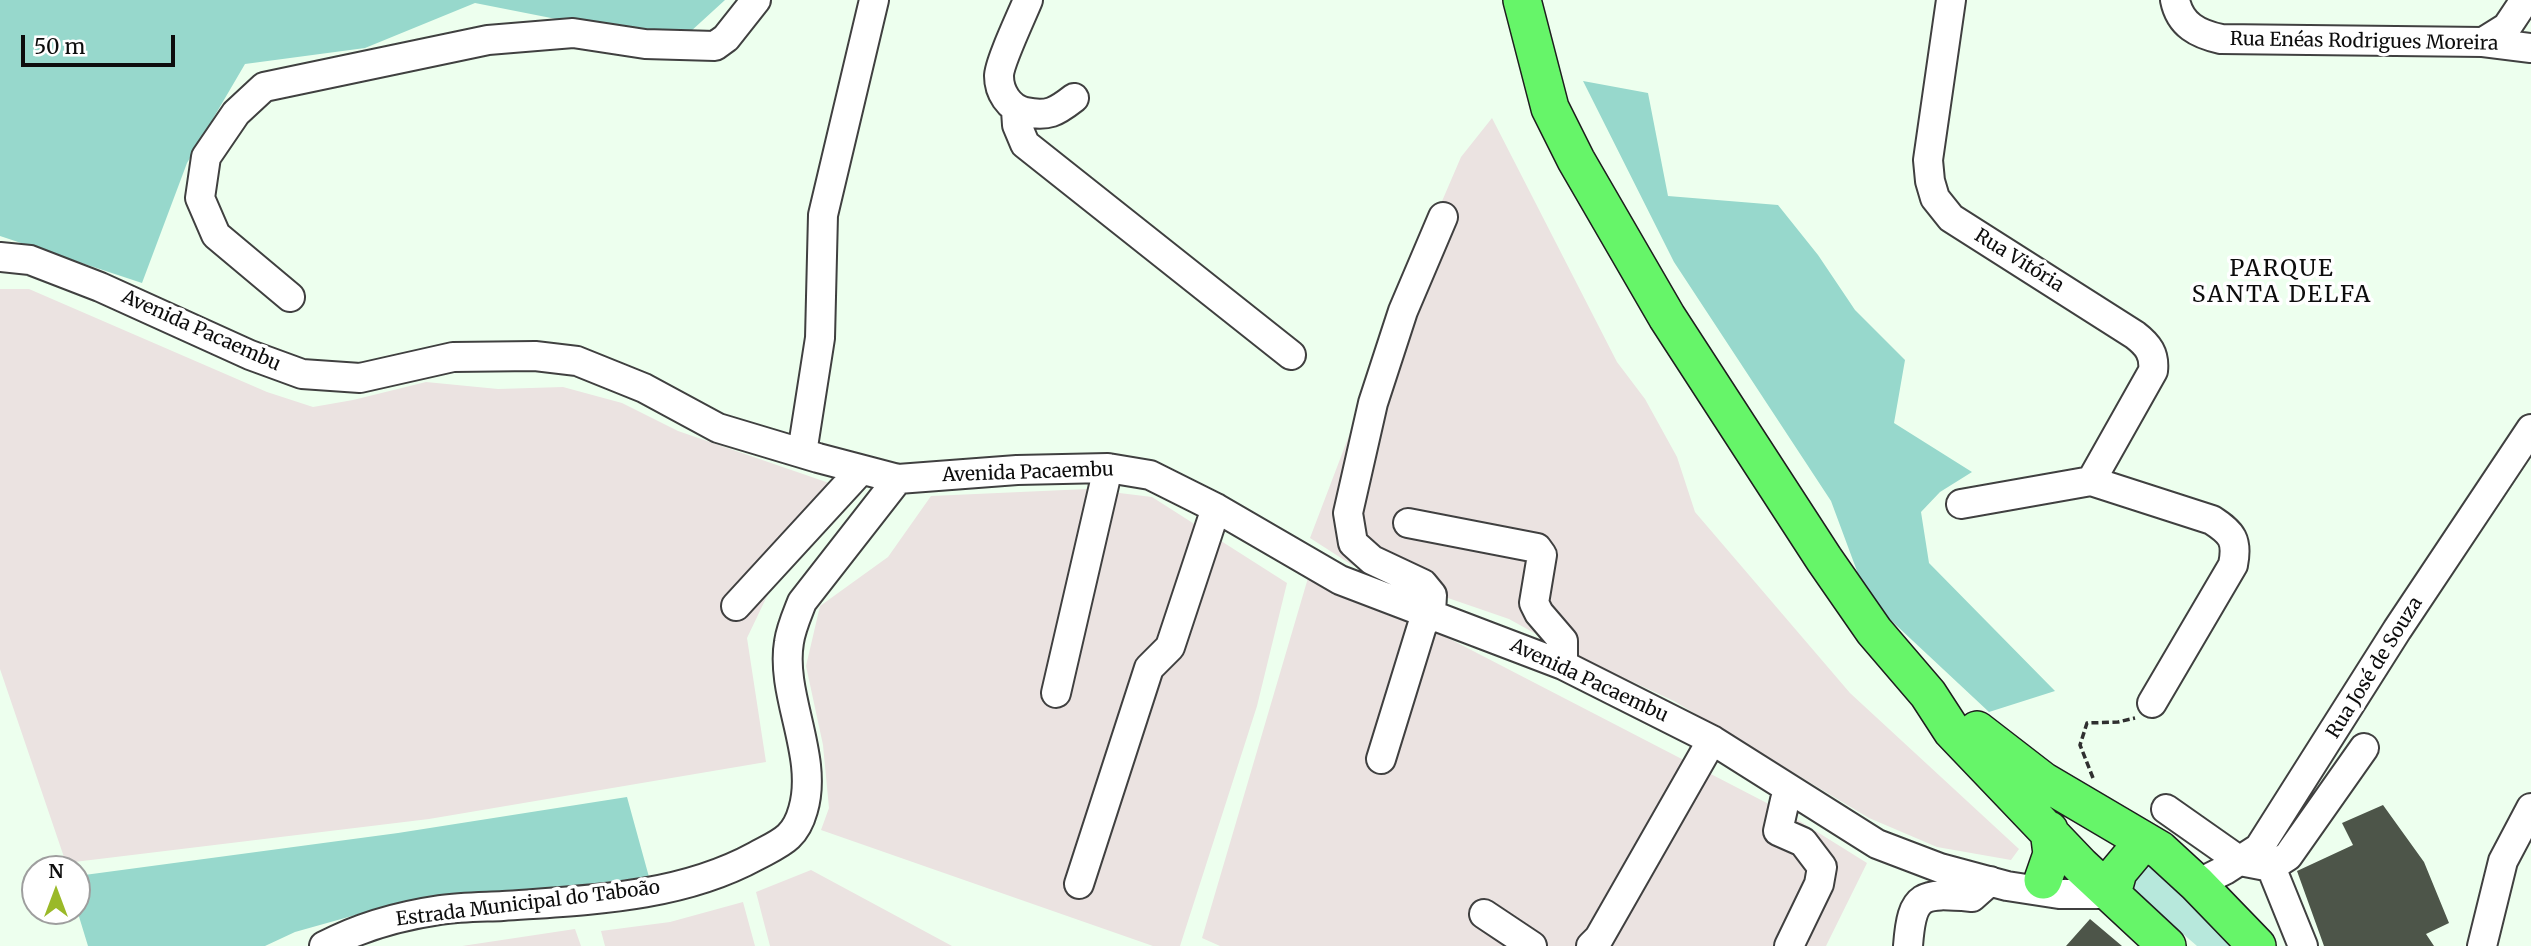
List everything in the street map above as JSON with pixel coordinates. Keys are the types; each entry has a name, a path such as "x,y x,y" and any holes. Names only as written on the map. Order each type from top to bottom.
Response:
{"main road":[{"path":"1522,0 1550,108 1576,160 1661,306 1824,559 1874,631 1928,694 1952,731 2081,866 2167,946"},
{"path":"1928,694 2043,781 2197,884 2257,946"},
{"path":"2043,880 2052,854 2049,830"},
{"path":"2081,866 2106,856 2147,852"},
{"path":"2112,894 2118,872 2147,852"}],"street":[{"path":"290,297 216,235 200,198 206,157 236,113 264,87 513,38 573,33 645,44 715,46 726,38 756,0"},
{"path":"802,453 820,338 823,215 874,0"},
{"path":"1028,0 999,74 1001,92 1016,110 1017,125 1025,144 1291,355"},
{"name":"Rua Vitória","path":"1951,0 1930,135 1928,160 1935,198 1951,218 2135,335 2146,344 2152,354 2153,371 2091,481"},
{"name":"Rua Enéas Rodrigues Moreira","path":"2175,0 2187,23 2200,34 2221,39 2483,42 2531,48"},
{"path":"2483,42 2507,27 2525,0"},
{"path":"1016,110 1041,115 1057,110 1074,98"},
{"path":"1381,759 1422,626 1430,613 1432,595 1423,584 1372,560 1353,542 1348,513 1373,403 1403,311 1443,217"},
{"name":"Avenida Pacaembu","path":"0,257 30,260 100,287 250,355 302,374 360,378 453,357 536,356 576,361 645,388 718,428 898,479 1017,470 1108,468 1150,475 1216,508 1340,580 1563,665 1712,740 1877,845 1929,865 1999,884 2059,894 2112,894"},
{"name":"Rua José de Souza","path":"2197,884 2259,848 2397,631 2531,429"},
{"path":"1056,692 1108,468"},
{"path":"736,606 861,470"},
{"name":"Estrada Municipal do Taboão","path":"324,946 388,920 442,910 594,900 658,892 739,866 789,838 803,810 807,769 790,674 788,644 793,625 802,602 898,479"},
{"path":"1961,504 2091,481 2212,520 2228,531 2236,551 2233,565 2152,703"},
{"path":"1079,884 1149,668 1170,647 1216,508"},
{"path":"1408,523 1537,548 1542,555 1534,603 1563,641 1563,665"},
{"path":"1591,946 1599,939 1712,740"},
{"path":"2166,809 2240,861 2271,867 2288,856 2364,748"},
{"path":"1789,946 1819,884 1822,867 1803,842 1778,831 1785,800 1791,790"},
{"path":"2482,946 2503,861 2531,808"},
{"path":"1908,946 1910,919 1920,900 1934,894 1972,897 1999,884 2043,880 2081,866"},
{"path":"2271,867 2303,946"},
{"path":"1484,914 1532,946"}],"path":[{"path":"2095,782 2080,745 2087,723 2118,722 2139,717 2152,703"}],"shaded area":[{"path":"0,0 725,0 678,43 475,3 365,48 245,64 187,163 142,283 0,236"},
{"path":"1583,81 1648,93 1668,196 1778,205 1818,255 1855,310 1905,360 1894,423 1972,472 1940,492 1921,512 1929,563 2055,691 1989,712 1867,598 1831,501 1674,262"},
{"path":"1492,118 1617,362 1645,399 1677,457 1695,512 1850,693 2019,849 2011,860 1937,847 1869,818 1674,701 1574,655 1509,619 1352,565 1310,538 1409,278 1461,157"},
{"path":"0,289 29,289 267,392 313,407 426,382 498,389 563,387 622,403 678,431 861,494 779,571 747,638 766,762 429,819 91,860 91,855 63,855 0,669"},
{"path":"1087,489 1152,497 1287,583 1257,706 1180,946 1153,946 821,830 829,808 823,745 806,666 820,606 888,557 931,496"},
{"path":"1308,578 1448,638 1790,815 1867,863 1826,946 1220,946 1202,938"},
{"path":"627,797 649,877 384,907 295,932 265,946 88,946 82,925 91,925 91,874 398,833"},
{"path":"2150,864 2239,946 2197,946 2130,888 2132,866"},
{"path":"811,870 952,946 770,946 756,892"},
{"path":"743,902 755,946 605,946 601,931 670,922"},
{"path":"575,929 581,946 462,946"}],"building":[{"path":"2383,805 2424,862 2449,923 2426,934 2434,946 2324,946 2297,871 2353,845 2342,823"},
{"path":"2090,919 2122,946 2066,946"}],"district":[{"name":"PARQUE SANTA DELFA","path":"2282,282"}]}
